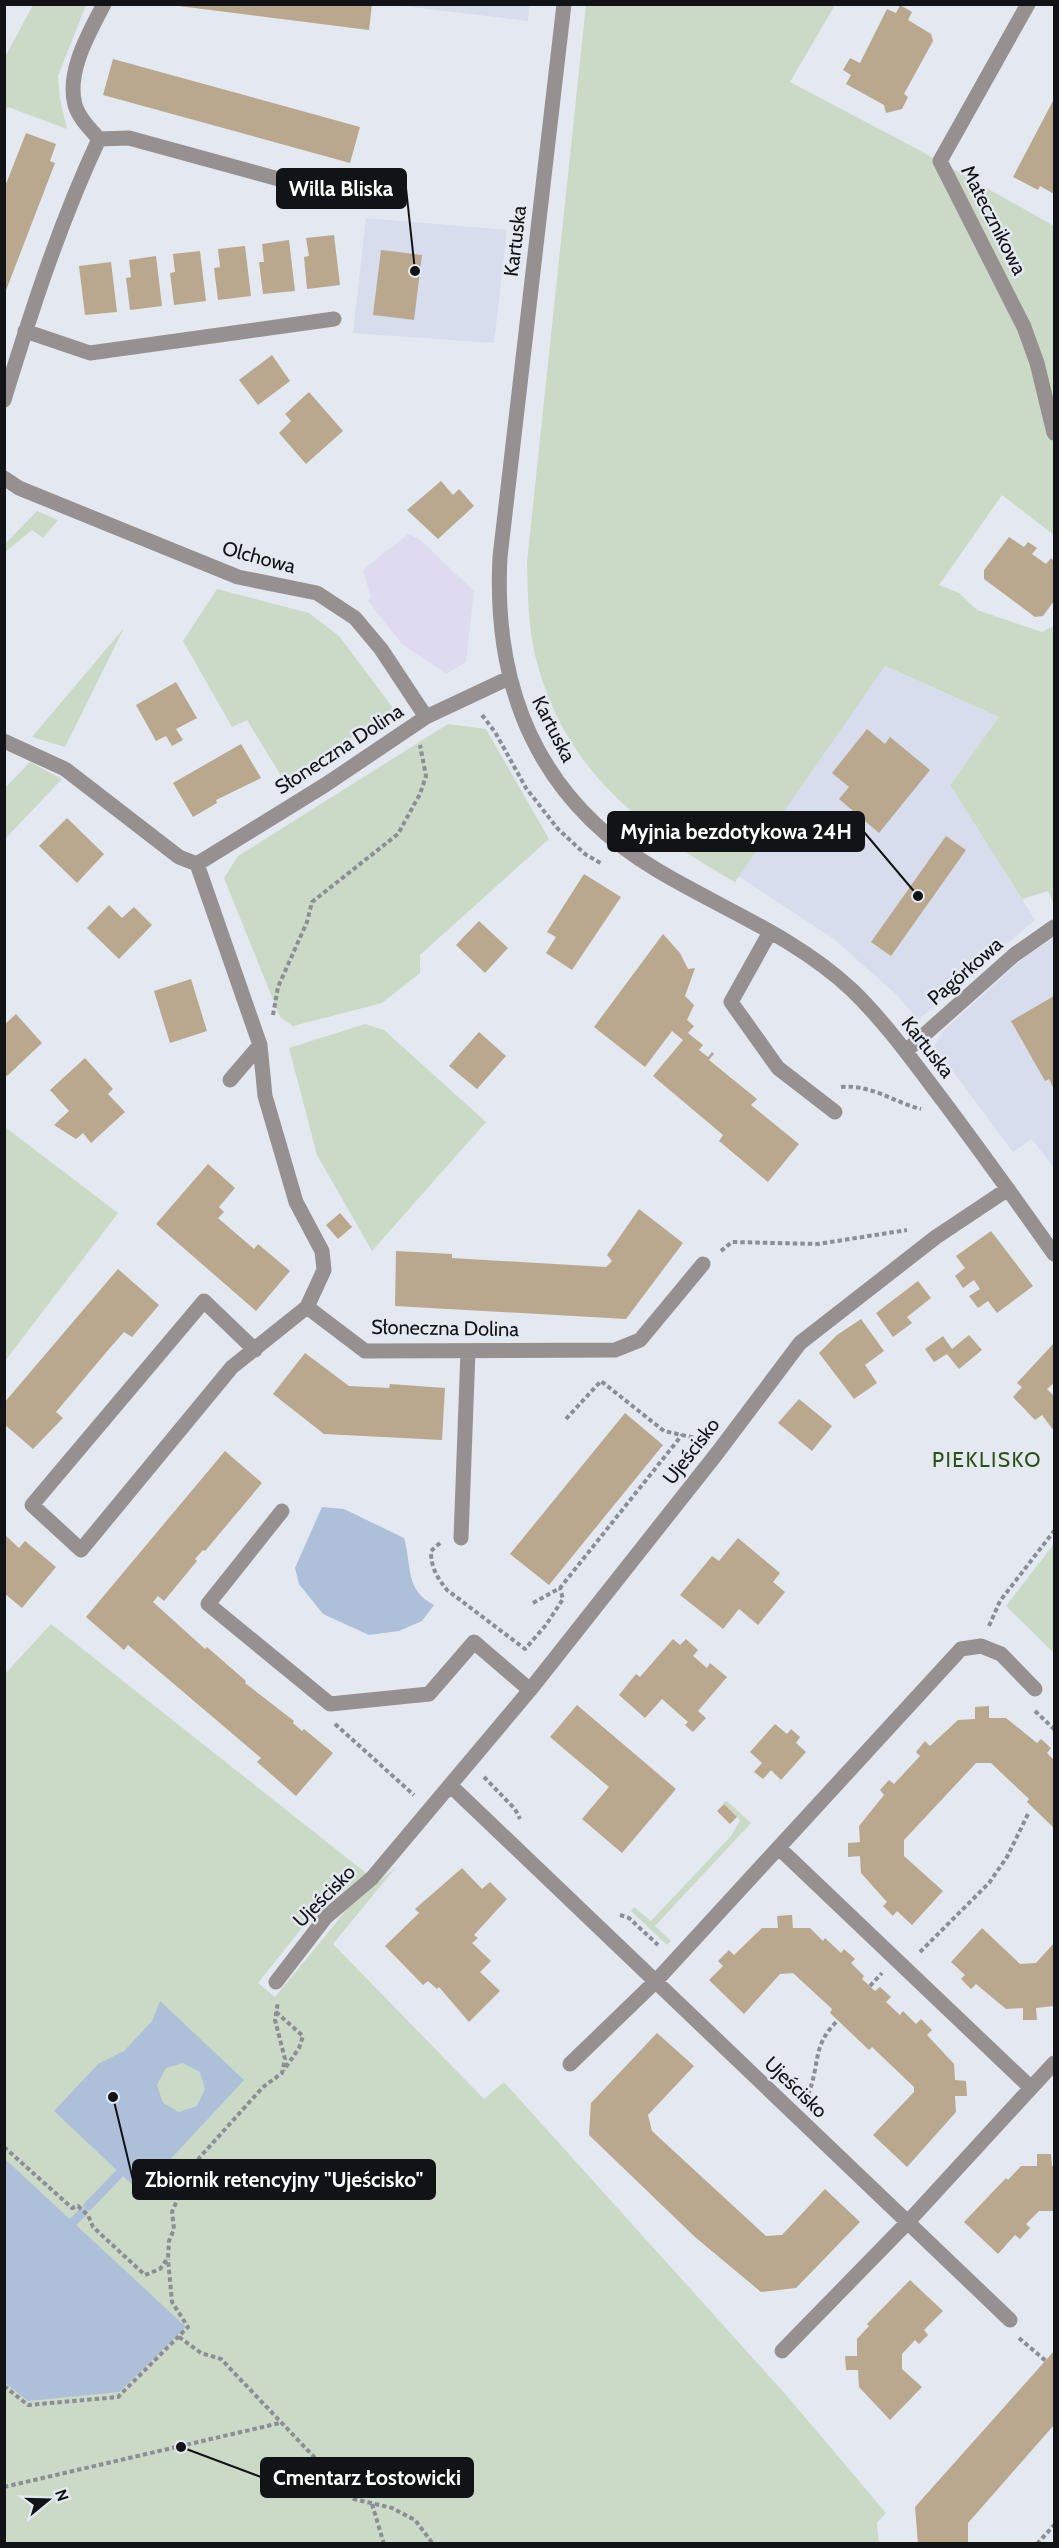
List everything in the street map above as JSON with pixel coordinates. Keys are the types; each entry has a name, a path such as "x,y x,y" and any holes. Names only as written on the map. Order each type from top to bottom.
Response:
{"street":[{"path":"99,139 85,123 75,106 73,92 74,75 104,4"},
{"name":"Kartuska","path":"564,4 500,557 499,615 508,678 520,713 537,748 558,782 586,814 619,844 655,869 801,949 852,991 906,1051 1054,1254"},
{"name":"Matecznikowa","path":"1028,4 940,161 1024,327 1037,363 1054,433"},
{"path":"99,139 129,138 337,195"},
{"path":"4,400 26,331 83,173 99,139"},
{"path":"26,331 90,353 334,319"},
{"name":"Olchowa","path":"4,478 19,489 238,577 317,593 355,618 381,649 420,721"},
{"name":"Słoneczna Dolina","path":"197,864 325,785 420,721 508,678"},
{"path":"4,741 65,769 179,857 197,864 260,1045 265,1096 296,1202 322,1251 324,1270 307,1307 255,1350 232,1367 81,1550 32,1505 204,1301 255,1350"},
{"name":"Pagórkowa","path":"906,1051 1014,955 1054,927"},
{"path":"770,933 731,1002 778,1068 835,1112"},
{"path":"230,1080 260,1045"},
{"name":"Ujeścisko","path":"276,1982 326,1917 372,1878 530,1690 718,1452 800,1343 936,1237 1008,1189"},
{"name":"Słoneczna Dolina","path":"307,1307 365,1351 615,1350 640,1340 703,1264"},
{"path":"461,1538 468,1351"},
{"path":"282,1510 208,1604 330,1704 429,1694 474,1642 530,1690"},
{"path":"570,2064 656,1981 780,1849 961,1649 981,1646 1001,1654 1035,1689"},
{"name":"Ujeścisko","path":"451,1786 1010,2320"},
{"path":"780,1849 1031,2088"},
{"path":"782,2351 907,2223 1054,2063"}],"path":[{"path":"483,717 495,732 526,788 558,830 585,854 602,864"},
{"path":"260,1045 270,1030 278,987 307,922 312,902 398,834 420,794 426,776 420,721"},
{"path":"807,1090 851,1086 880,1091 902,1104 923,1109"},
{"path":"703,1264 732,1242 818,1244 913,1230 936,1237"},
{"path":"566,1419 601,1381 664,1431 702,1440"},
{"path":"533,1603 560,1588 682,1435"},
{"path":"981,1646 1000,1601 1054,1531"},
{"path":"461,1538 442,1541 431,1551 431,1564 437,1578 447,1590 480,1617 525,1649 546,1625 563,1599 560,1588"},
{"path":"330,1704 336,1728 412,1793"},
{"path":"1030,1706 1054,1729"},
{"path":"486,1779 491,1784"},
{"path":"904,1967 989,1883 1007,1857 1028,1814"},
{"path":"4,2386 28,2405 118,2397 188,2327 172,2302 168,2258 169,2241 174,2229 172,2212 185,2182 200,2157 262,2087 282,2073 298,2048 303,2036 276,2010 285,2059 282,2073"},
{"path":"794,2114 806,2102 814,2079 820,2041 838,2019"},
{"path":"4,2147 72,2208 78,2206 88,2216 93,2227 146,2275 160,2269 168,2258"},
{"path":"179,2337 201,2353 221,2359 354,2499 392,2508 415,2520 433,2544"},
{"path":"1023,2341 1046,2361"},
{"path":"4,2487 280,2423"},
{"path":"372,2503 384,2544"},
{"path":"1037,2544 1054,2525"}],"shaded area":[{"path":"394,5 529,5 528,21"},
{"path":"366,218 507,230 494,343 353,333"},
{"path":"408,534 419,539 474,591 466,662 446,674 402,644 368,601 371,598 363,570"},
{"path":"884,666 999,717 950,785 1035,920 918,1020 899,997 834,939 737,875"},
{"path":"1054,938 1054,1168 1032,1139 1013,1152 934,1046 944,1030 1026,956"}],"green space":[{"path":"33,5 86,5 58,76 60,99 67,129 8,107 5,111 5,57"},
{"path":"586,5 835,5 790,82 919,150 1054,226 1054,535 1002,495 939,585 959,593 977,610 1042,632 1054,626 1054,905 1048,891 1022,899 950,785 999,717 885,666 735,882 640,819 589,767 568,737 551,704 532,641 527,562"},
{"path":"37,511 58,520 43,538 32,530 5,552 5,544"},
{"path":"217,589 309,613 339,636 393,708 286,784 247,720 232,727 183,641"},
{"path":"124,628 65,747 32,737"},
{"path":"448,724 486,729 549,839 420,955 420,973 382,1003 293,1026 280,1017 224,878 238,856"},
{"path":"30,762 62,779 5,839 5,788"},
{"path":"365,1024 384,1030 486,1122 372,1251 317,1155 289,1048"},
{"path":"5,1127 118,1213 4,1361"},
{"path":"1054,1544 1054,1653 1006,1606"},
{"path":"51,1624 366,1873 309,1919 258,1983 275,1997 349,1907 396,1867 333,1944 484,2099 504,2082 787,2396 886,2513 877,2523 879,2544 5,2544 4,1675"},
{"path":"727,1801 751,1823 655,1926 671,1941 667,1945 631,1911 634,1907 651,1921 731,1836 740,1820 723,1803"}],"water":[{"path":"322,1507 344,1509 404,1538 414,1585 425,1599 434,1605 422,1621 399,1631 369,1635 323,1614 299,1584 295,1568"},
{"path":"160,2001 244,2080 140,2192 54,2111 98,2064 124,2051 152,2021","holes":["183,2063 200,2072 205,2089 197,2106 179,2112 163,2103 157,2085 166,2068"]},
{"path":"5,2159 186,2327 119,2392 28,2401 5,2383"}],"building":[{"path":"163,4 372,4 369,30"},
{"path":"900,5 912,12 908,20 931,34 933,41 904,94 908,97 902,109 886,113 884,105 846,84 851,75 843,70 850,58 860,63 887,9 896,13"},
{"path":"113,59 360,127 350,163 103,95"},
{"path":"1054,99 1054,194 1040,186 1038,190 1013,177"},
{"path":"26,133 56,144 50,161 55,163 5,293 4,189"},
{"path":"334,235 340,285 307,289 304,257 309,256 306,238"},
{"path":"289,240 295,291 263,294 259,262 264,262 262,244"},
{"path":"245,246 251,296 218,300 214,268 220,267 218,249"},
{"path":"381,250 422,255 414,320 373,315"},
{"path":"200,251 206,301 174,305 170,273 175,272 173,254"},
{"path":"156,256 162,306 130,310 126,278 131,277 129,260"},
{"path":"111,262 117,312 85,315 79,266"},
{"path":"272,355 290,381 258,405 239,380"},
{"path":"309,392 343,431 306,464 279,433 291,421 285,414"},
{"path":"441,481 453,495 459,489 474,506 438,539 407,510"},
{"path":"1009,537 1024,547 1028,542 1037,548 1032,554 1046,564 1051,558 1054,561 1054,601 1043,616 1035,617 984,579 984,570"},
{"path":"176,682 197,718 176,729 183,740 172,746 166,736 156,741 136,705"},
{"path":"867,729 885,744 890,737 930,770 879,833 839,799 849,787 832,773"},
{"path":"241,744 261,778 216,800 217,803 193,817 173,783"},
{"path":"67,818 104,854 77,883 39,846"},
{"path":"946,836 966,850 891,956 871,942"},
{"path":"584,874 621,897 572,970 546,953 556,937 547,932"},
{"path":"109,905 122,918 134,907 152,925 119,959 87,928"},
{"path":"479,921 508,948 485,973 456,945"},
{"path":"663,934 680,953 688,969 695,968 685,996 694,1005 687,1020 694,1026 688,1033 703,1045 699,1050 708,1057 712,1052 714,1054 709,1060 757,1099 751,1105 799,1144 768,1182 719,1141 723,1135 653,1076 683,1040 672,1031 645,1067 594,1027"},
{"path":"191,979 207,1031 170,1043 154,991"},
{"path":"1054,996 1054,1089 1049,1079 1045,1081 1011,1021"},
{"path":"16,1014 42,1043 7,1076 4,1073 4,1025"},
{"path":"479,1032 506,1056 477,1089 449,1066"},
{"path":"85,1058 113,1089 108,1094 125,1112 91,1143 83,1133 76,1139 54,1125 69,1111 50,1090"},
{"path":"208,1164 235,1188 219,1207 224,1212 218,1218 254,1249 258,1244 290,1271 256,1311 156,1224"},
{"path":"639,1209 683,1243 626,1319 395,1306 396,1251 452,1254 452,1258 606,1267 612,1261 607,1255"},
{"path":"340,1213 352,1227 338,1239 326,1225"},
{"path":"991,1231 1033,1286 997,1313 988,1301 978,1308 969,1296 980,1289 974,1280 963,1288 955,1276 965,1268 956,1256"},
{"path":"118,1269 159,1305 132,1337 124,1332 109,1349 56,1412 63,1418 33,1449 4,1424 4,1403"},
{"path":"918,1281 931,1298 907,1317 912,1323 893,1337 876,1313"},
{"path":"861,1319 884,1351 865,1365 877,1383 854,1399 819,1353 837,1335"},
{"path":"969,1335 982,1350 959,1369 947,1354 934,1362 925,1349 943,1336 952,1349"},
{"path":"1054,1343 1054,1383 1047,1389 1054,1396 1054,1431 1042,1415 1035,1420 1013,1397 1022,1387 1017,1383"},
{"path":"305,1353 349,1386 389,1388 390,1384 445,1388 442,1440 324,1434 273,1394"},
{"path":"799,1399 832,1426 812,1451 778,1423"},
{"path":"625,1413 663,1445 549,1585 510,1554"},
{"path":"225,1451 262,1483 205,1551 203,1550 195,1559 197,1561 164,1601 158,1596 153,1602 205,1649 207,1647 246,1681 245,1683 294,1721 293,1723 302,1731 304,1729 333,1753 296,1796 257,1762 261,1758 128,1645 124,1650 86,1617"},
{"path":"4,1534 19,1548 25,1541 56,1567 22,1608 4,1593"},
{"path":"738,1538 780,1573 773,1582 785,1592 758,1625 739,1609 723,1629 680,1595 712,1556 719,1561"},
{"path":"673,1639 680,1645 686,1639 698,1650 693,1656 707,1668 710,1663 727,1677 698,1711 706,1718 693,1732 685,1725 688,1722 662,1699 645,1718 619,1695 636,1674 640,1677"},
{"path":"577,1705 676,1789 622,1853 582,1819 609,1787 550,1737"},
{"path":"989,1706 989,1718 1006,1718 1037,1743 1041,1739 1051,1748 1047,1753 1054,1760 1054,1828 1027,1802 1029,1799 991,1763 976,1763 904,1840 904,1856 943,1891 912,1925 897,1911 893,1916 883,1906 887,1902 861,1873 860,1856 848,1857 848,1843 860,1842 859,1826 884,1795 880,1790 889,1780 894,1784 920,1756 916,1752 925,1741 930,1746 958,1720 975,1719 975,1707"},
{"path":"775,1724 787,1734 791,1729 800,1737 796,1743 806,1752 781,1780 771,1770 763,1779 754,1772 762,1763 750,1752"},
{"path":"724,1804 737,1817 730,1824 717,1811"},
{"path":"462,1868 482,1889 490,1882 507,1899 474,1935 478,1938 472,1943 491,1961 480,1972 500,1991 469,2022 439,1987 437,1989 428,1981 423,1985 385,1946 419,1913 415,1909"},
{"path":"792,1915 793,1928 810,1928 823,1941 825,1938 841,1953 844,1949 855,1959 851,1963 864,1976 862,1979 875,1991 880,1987 891,1997 886,2002 900,2015 903,2011 916,2024 921,2019 932,2030 927,2035 954,2064 955,2080 966,2081 967,2096 955,2096 956,2112 907,2167 873,2135 914,2092 914,2087 872,2047 869,2050 830,2013 832,2009 793,1973 780,1974 744,2014 709,1980 723,1966 718,1961 729,1950 734,1955 762,1928 778,1928 777,1916"},
{"path":"982,1928 1020,1964 1036,1963 1054,1943 1054,2006 1036,2008 1037,2020 1023,2020 1023,2008 1006,2009 976,1984 971,1989 961,1979 965,1975 951,1962"},
{"path":"657,2033 694,2066 648,2115 652,2131 766,2236 782,2235 825,2189 860,2222 796,2288 761,2292 695,2237 589,2135 591,2103"},
{"path":"1037,2154 1051,2154 1052,2166 1054,2166 1054,2211 1039,2211 1026,2224 1030,2228 1020,2239 1015,2235 998,2254 964,2222 1006,2178 1008,2180 1021,2166 1037,2166"},
{"path":"910,2280 943,2311 924,2330 928,2335 919,2344 915,2340 902,2354 902,2369 922,2387 890,2420 859,2387 858,2370 846,2370 845,2356 857,2356 857,2339 869,2326 867,2324"},
{"path":"1054,2351 1054,2425 968,2523 968,2544 918,2544 915,2507"}],"waterway":[{"path":"88,2206 119,2174"},
{"path":"73,2222 82,2213"}],"place":[{"name":"Willa Bliska","path":"415,271"},
{"name":"Myjnia bezdotykowa 24H","path":"918,896"},
{"name":"Zbiornik retencyjny \"Ujeścisko\"","path":"113,2097"},
{"name":"Cmentarz Łostowicki","path":"181,2447"}],"district":[{"name":"PIEKLISKO","path":"987,1460"}]}
